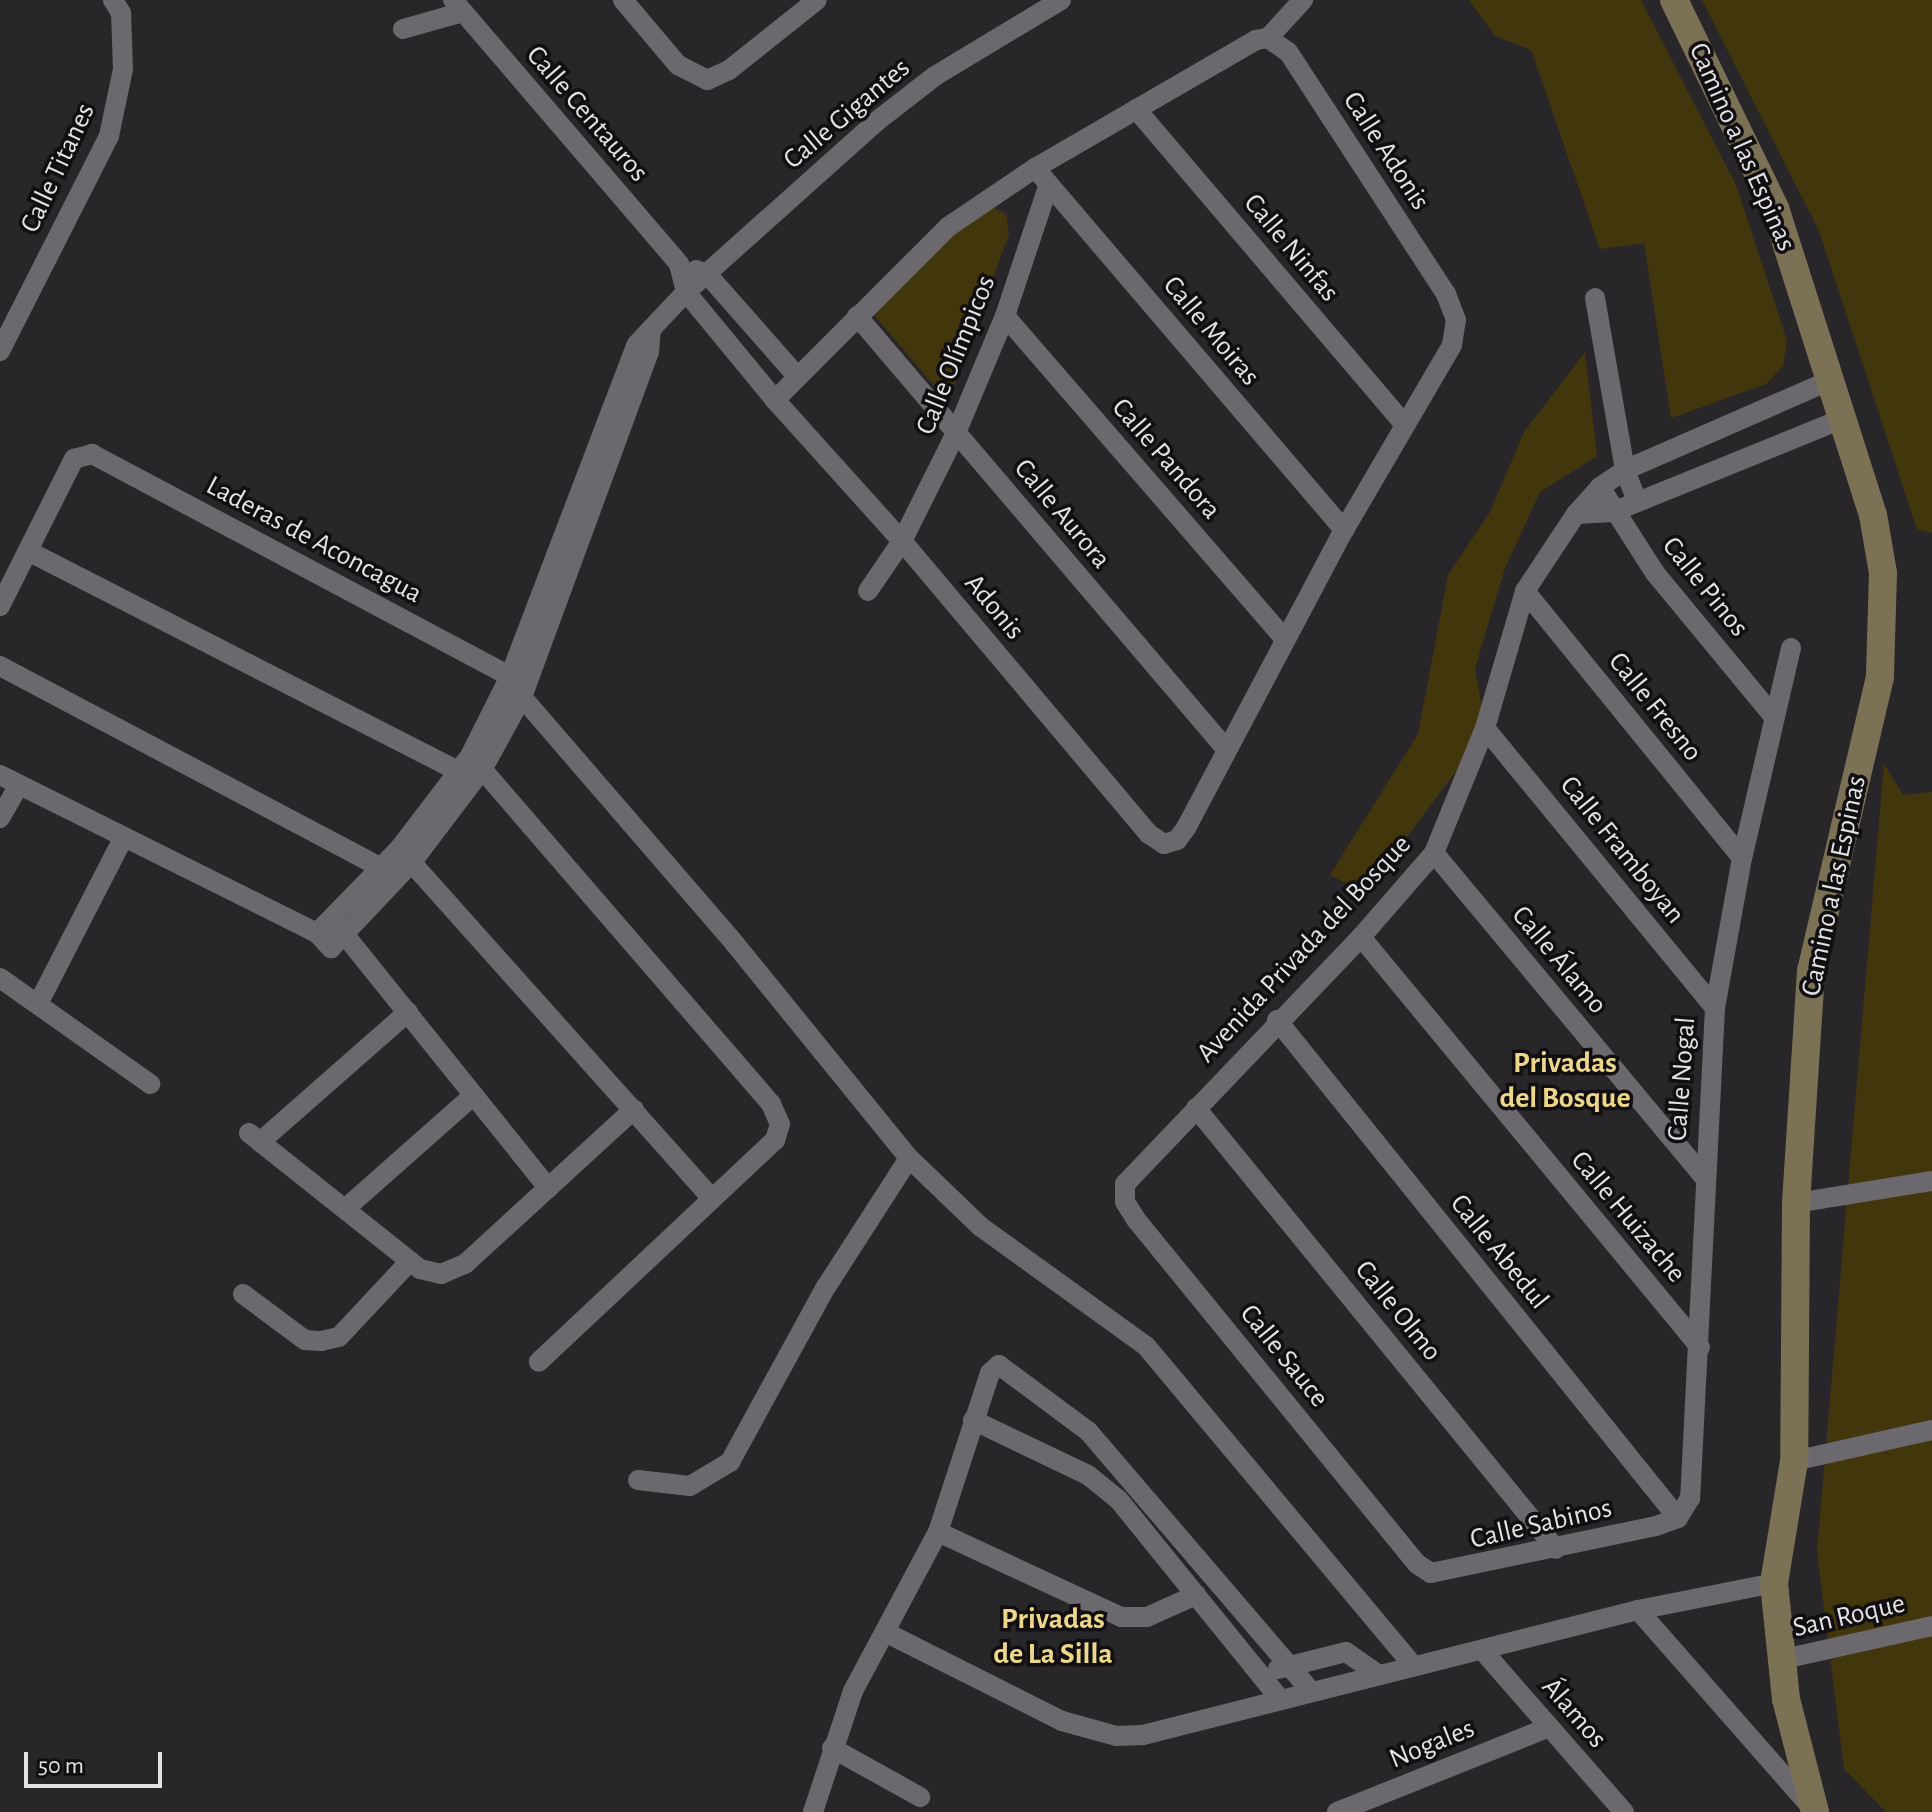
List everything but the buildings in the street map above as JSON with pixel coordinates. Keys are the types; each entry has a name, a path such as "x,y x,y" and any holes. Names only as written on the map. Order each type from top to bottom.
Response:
{"street":[{"path":"623,0 678,65 707,80 729,70 817,0"},
{"name":"Calle Gigantes","path":"471,765 510,676 628,358 686,292 935,76 1061,0"},
{"path":"775,400 948,227 1035,168 1268,38 1303,0"},
{"name":"Camino a las Espinas","path":"1674,0 1775,208 1831,380 1840,420 1873,515 1883,573 1880,677 1811,971 1796,1203 1794,1461 1774,1583 1779,1660 1814,1810"},
{"name":"Calle Titanes","path":"0,351 109,136 123,69 121,4"},
{"path":"403,29 458,6"},
{"name":"Calle Centauros","path":"458,6 679,264 686,292 775,400"},
{"name":"Calle Adonis","path":"1172,843 1186,828 1344,530 1452,345 1456,320 1446,294 1296,65 1279,42 1268,38"},
{"name":"Calle Ninfas","path":"1136,109 1404,424"},
{"name":"Calle Moiras","path":"1035,168 1344,530"},
{"name":"Calle Olímpicos","path":"868,591 902,541 956,433 1005,316 1049,184"},
{"name":"Calle Centauros","path":"679,264 707,274 797,376"},
{"path":"1595,298 1625,470 1637,501"},
{"name":"Calle Aurora","path":"857,316 1226,749"},
{"name":"Calle Pandora","path":"1005,316 1285,639"},
{"path":"331,928 406,856 522,697 649,352 651,329"},
{"name":"Avenida Privada del Bosque","path":"1127,1176 1361,937 1434,853 1485,728 1525,591 1576,514 1600,487 1625,470 1831,380"},
{"name":"Adonis","path":"775,400 902,541 1156,842 1172,843"},
{"path":"1576,514 1613,512 1840,420"},
{"name":"Laderas de Aconcagua","path":"28,551 74,459 92,454 510,676"},
{"name":"Calle Pinos","path":"1600,487 1613,512 1655,573 1774,717"},
{"path":"0,606 28,551 471,765 771,1104 780,1124 775,1140 539,1362"},
{"name":"Calle Fresno","path":"1525,591 1742,858"},
{"name":"Calle Nogal","path":"1678,1518 1692,1483 1700,1347 1704,1177 1715,1008 1742,858 1791,648"},
{"path":"0,666 381,868"},
{"path":"510,676 522,697 735,944 909,1158 981,1227 1146,1346 1414,1666"},
{"name":"Calle Framboyan","path":"1485,728 1715,1008"},
{"path":"0,818 9,780 124,837 331,928 408,1012 548,1188"},
{"path":"38,1004 124,837"},
{"name":"Calle Álamo","path":"1434,853 1704,1177"},
{"path":"331,928 381,868 406,856"},
{"path":"406,856 712,1199"},
{"name":"Calle Huizache","path":"1361,937 1700,1347"},
{"path":"0,978 150,1084"},
{"path":"408,1012 255,1137 410,1261 441,1274 465,1264 634,1109"},
{"name":"Calle Abedul","path":"1277,1020 1678,1518"},
{"path":"345,1209 474,1095"},
{"name":"Calle Olmo","path":"1196,1108 1556,1549"},
{"path":"638,1480 690,1486 730,1462 826,1287 909,1158"},
{"name":"Calle Sauce","path":"1127,1176 1125,1202 1137,1221 1417,1564"},
{"path":"1796,1203 1932,1181"},
{"path":"243,1294 305,1340 321,1341 339,1337 410,1261"},
{"path":"813,1812 853,1691 887,1633 938,1532 990,1373 1004,1366 1088,1431 1311,1691"},
{"path":"973,1420 1101,1484 1280,1699"},
{"path":"1794,1461 1932,1430"},
{"name":"Calle Sabinos","path":"1417,1564 1442,1574 1678,1518"},
{"path":"938,1532 1121,1617 1147,1617 1196,1595"},
{"path":"887,1633 1062,1721 1116,1736 1174,1730 1280,1699 1638,1610 1774,1583"},
{"path":"1638,1610 1814,1810"},
{"name":"San Roque","path":"1779,1660 1932,1626"},
{"name":"Álamos","path":"1483,1651 1624,1812"},
{"path":"1261,1676 1288,1665 1346,1652 1379,1675"},
{"name":"Nogales","path":"1337,1812 1549,1727"},
{"path":"832,1748 920,1797"}],"shaded area":[{"path":"1469,0 1641,0 1737,187 1787,341 1783,366 1766,384 1671,418 1644,243 1600,249 1531,50 1495,36"},
{"path":"1702,0 1932,0 1932,533 1917,529 1819,231"},
{"path":"991,206 1006,214 1009,234 948,402 869,309 947,235"},
{"path":"1585,352 1597,456 1540,492 1505,568 1475,668 1486,731 1365,893 1330,875 1418,734 1448,575 1490,512 1524,432"},
{"path":"1884,764 1903,795 1932,792 1932,1812 1886,1812 1844,1769 1817,1552"}],"district":[{"name":"Privadas del Bosque","path":"1565,1080"},
{"name":"Privadas de La Silla","path":"1053,1636"}]}
